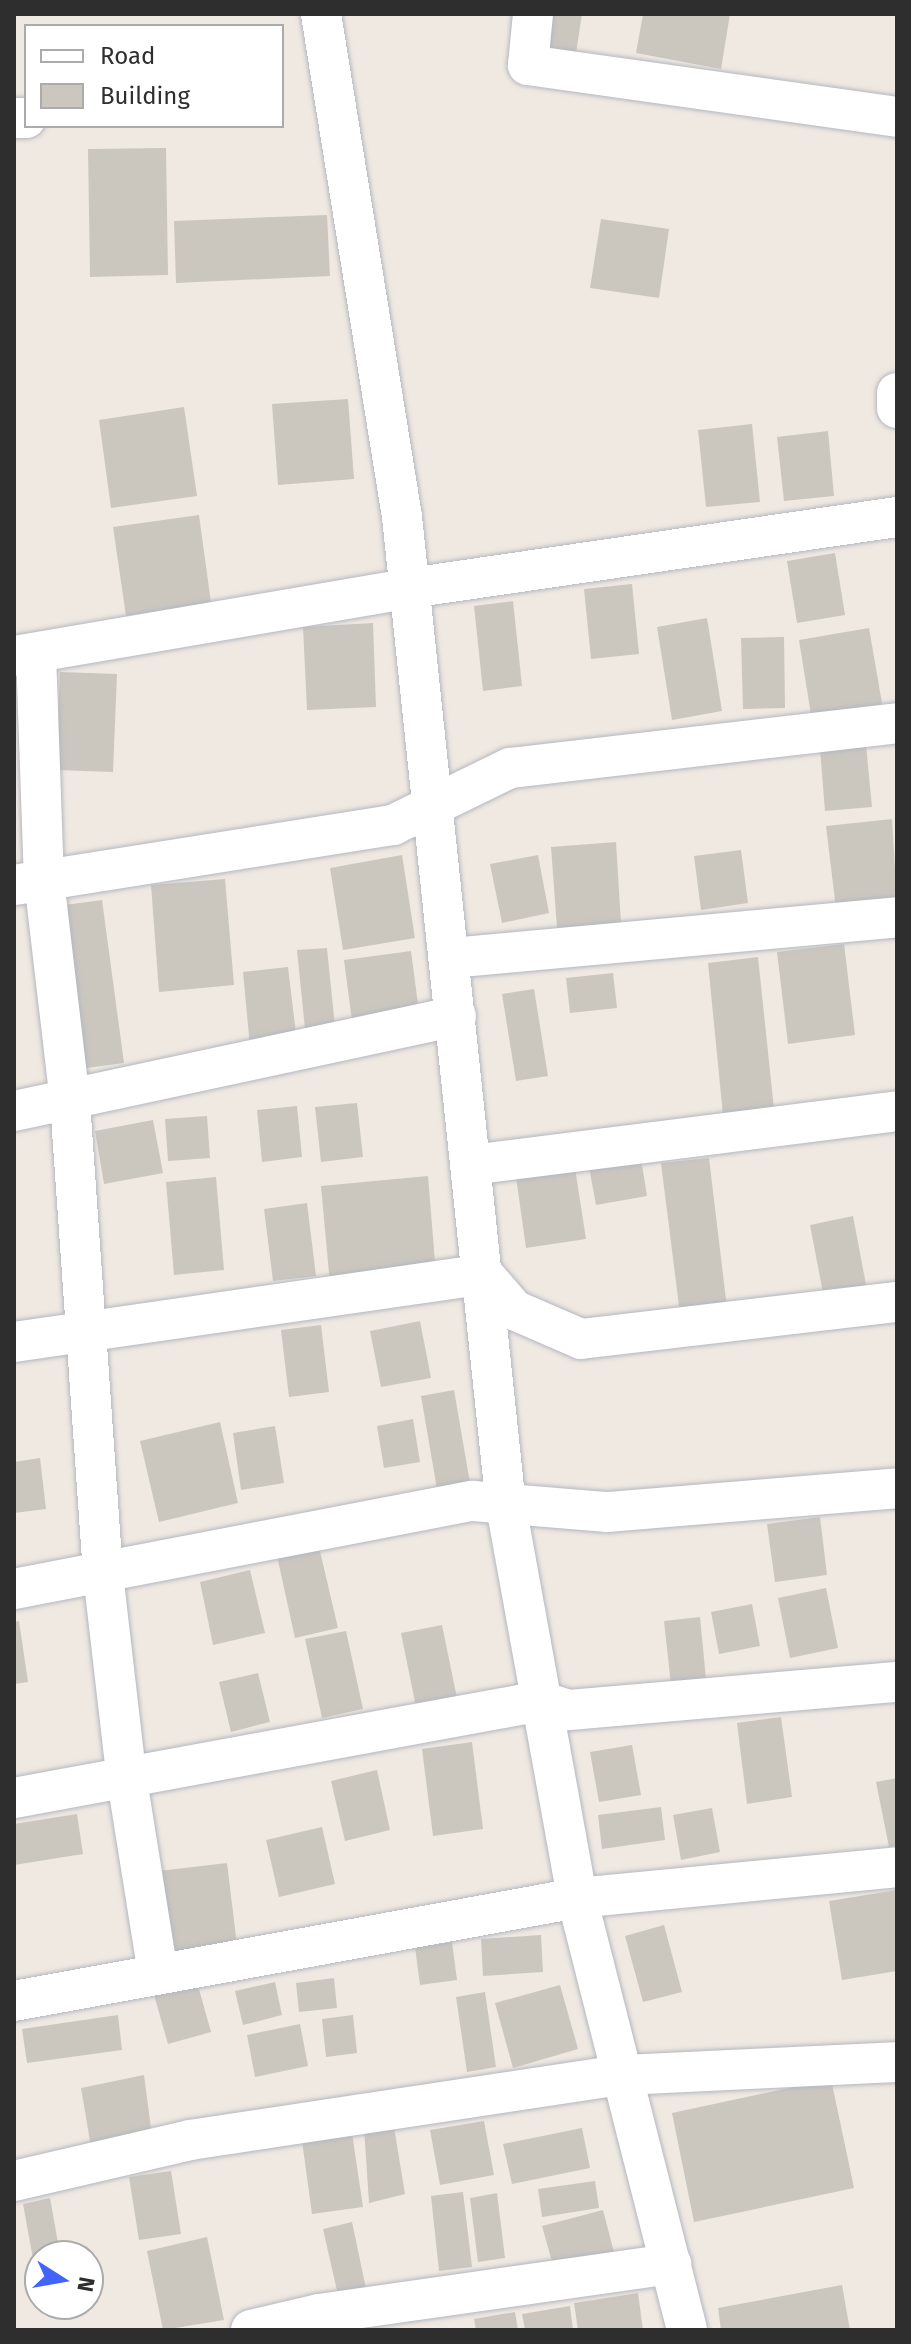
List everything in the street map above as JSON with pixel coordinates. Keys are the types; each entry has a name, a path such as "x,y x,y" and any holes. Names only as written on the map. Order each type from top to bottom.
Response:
{"street":[{"path":"321,14 410,588 506,1506 577,1898 687,2330"},
{"path":"533,14 528,65 897,117"},
{"path":"897,393 897,408"},
{"path":"158,1973 127,1780 103,1574 82,1329 70,1102 29,882 25,654 410,588 897,517"},
{"path":"29,882 393,825 510,768 897,723"},
{"path":"450,958 897,917"},
{"path":"14,1111 70,1102 456,1016"},
{"path":"471,1165 897,1111"},
{"path":"14,1342 82,1329 483,1274"},
{"path":"483,1274 514,1310 581,1339 897,1302"},
{"path":"14,1589 473,1501 608,1512 897,1488"},
{"path":"14,1798 127,1780 541,1701 569,1710 897,1682"},
{"path":"14,2001 577,1898 897,1867"},
{"path":"14,2181 190,2140 622,2075 897,2062"},
{"path":"251,2330 319,2314 671,2264"}],"building":[{"path":"544,14 582,14 576,53 539,48"},
{"path":"643,14 730,14 721,69 636,53"},
{"path":"166,148 168,275 90,277 88,149"},
{"path":"327,215 330,276 176,283 174,221"},
{"path":"601,219 669,229 659,298 590,288"},
{"path":"348,399 354,479 278,485 272,404"},
{"path":"184,407 197,496 111,508 99,420"},
{"path":"752,424 760,502 706,507 698,430"},
{"path":"828,431 834,496 784,501 777,437"},
{"path":"199,515 211,603 126,616 113,527"},
{"path":"835,553 845,615 797,623 787,561"},
{"path":"632,584 639,654 591,659 584,589"},
{"path":"513,601 522,686 483,691 474,606"},
{"path":"707,618 722,711 672,720 657,627"},
{"path":"373,623 376,707 307,710 303,627"},
{"path":"869,628 883,709 812,721 799,640"},
{"path":"784,637 785,708 743,709 741,638"},
{"path":"60,672 117,674 113,772 56,770"},
{"path":"866,745 872,807 825,811 820,749"},
{"path":"892,819 897,902 836,909 826,826"},
{"path":"616,842 621,923 557,928 551,847"},
{"path":"741,850 748,903 701,910 694,856"},
{"path":"402,855 415,938 343,950 330,868"},
{"path":"538,855 549,913 502,923 490,864"},
{"path":"225,879 234,985 159,992 151,885"},
{"path":"102,900 124,1063 79,1069 57,906"},
{"path":"844,944 855,1035 788,1044 777,952"},
{"path":"327,948 335,1027 305,1029 297,950"},
{"path":"411,951 419,1012 352,1021 344,960"},
{"path":"758,957 774,1109 723,1115 708,963"},
{"path":"288,967 297,1042 250,1047 243,972"},
{"path":"613,973 617,1008 570,1013 566,978"},
{"path":"534,989 548,1076 516,1081 502,994"},
{"path":"357,1103 363,1157 321,1162 315,1107"},
{"path":"297,1106 302,1157 262,1162 257,1110"},
{"path":"207,1116 210,1158 168,1161 165,1119"},
{"path":"153,1120 163,1173 104,1184 95,1131"},
{"path":"709,1158 727,1308 680,1314 661,1163"},
{"path":"641,1159 647,1196 596,1205 589,1167"},
{"path":"575,1168 586,1239 526,1248 516,1177"},
{"path":"428,1176 436,1274 330,1284 321,1186"},
{"path":"216,1177 224,1270 174,1275 166,1182"},
{"path":"307,1203 316,1276 273,1281 264,1209"},
{"path":"853,1216 867,1290 824,1298 810,1225"},
{"path":"420,1321 431,1378 381,1387 370,1331"},
{"path":"321,1325 329,1392 289,1397 281,1330"},
{"path":"454,1390 470,1483 437,1489 421,1396"},
{"path":"413,1419 420,1462 384,1468 377,1426"},
{"path":"220,1422 238,1503 159,1522 140,1441"},
{"path":"275,1426 284,1483 241,1490 233,1433"},
{"path":"40,1458 46,1509 14,1513 14,1462"},
{"path":"820,1517 827,1575 775,1582 767,1524"},
{"path":"319,1547 338,1628 295,1638 277,1556"},
{"path":"250,1570 265,1633 213,1645 200,1582"},
{"path":"826,1588 838,1648 790,1658 778,1598"},
{"path":"752,1604 760,1646 719,1654 711,1612"},
{"path":"700,1617 707,1690 672,1694 664,1621"},
{"path":"19,1621 28,1682 14,1684 14,1622"},
{"path":"442,1625 457,1698 416,1707 401,1633"},
{"path":"346,1631 363,1709 322,1718 305,1639"},
{"path":"258,1673 270,1722 231,1732 219,1682"},
{"path":"781,1717 792,1797 747,1804 737,1723"},
{"path":"472,1742 483,1829 433,1836 422,1749"},
{"path":"632,1745 641,1795 599,1802 590,1752"},
{"path":"377,1770 390,1830 345,1841 331,1781"},
{"path":"897,1778 897,1845 889,1847 876,1782"},
{"path":"661,1807 665,1840 602,1849 598,1815"},
{"path":"712,1808 720,1852 681,1860 673,1815"},
{"path":"77,1814 83,1854 14,1865 14,1824"},
{"path":"322,1827 335,1884 279,1897 266,1840"},
{"path":"227,1863 237,1945 159,1954 150,1872"},
{"path":"897,1890 897,1971 842,1980 829,1901"},
{"path":"664,1925 682,1992 643,2002 625,1936"},
{"path":"541,1935 543,1972 483,1976 481,1939"},
{"path":"452,1942 457,1980 420,1985 415,1947"},
{"path":"334,1978 337,2008 299,2012 296,1983"},
{"path":"197,1982 211,2032 168,2044 154,1995"},
{"path":"275,1982 282,2015 243,2025 235,1991"},
{"path":"560,1985 578,2049 513,2068 495,2003"},
{"path":"485,1992 496,2067 467,2072 456,1997"},
{"path":"118,2015 122,2050 27,2063 22,2029"},
{"path":"353,2015 357,2053 326,2057 322,2019"},
{"path":"300,2024 308,2066 255,2077 247,2035"},
{"path":"144,2075 152,2136 91,2147 81,2088"},
{"path":"831,2079 854,2188 694,2222 672,2113"},
{"path":"484,2121 494,2175 440,2185 430,2130"},
{"path":"394,2127 405,2194 369,2203 364,2128"},
{"path":"582,2128 590,2168 512,2184 503,2144"},
{"path":"352,2133 363,2207 312,2214 302,2141"},
{"path":"171,2171 181,2234 139,2240 129,2177"},
{"path":"595,2181 599,2208 542,2217 538,2189"},
{"path":"463,2192 472,2267 439,2271 431,2196"},
{"path":"497,2193 505,2258 478,2262 470,2198"},
{"path":"50,2198 58,2240 30,2240 23,2204"},
{"path":"603,2210 616,2260 556,2276 542,2226"},
{"path":"352,2222 368,2298 340,2304 323,2229"},
{"path":"207,2237 224,2320 163,2330 147,2251"},
{"path":"842,2285 850,2330 721,2330 718,2308"},
{"path":"638,2293 643,2330 578,2330 574,2303"},
{"path":"570,2306 573,2330 525,2330 522,2314"},
{"path":"515,2312 518,2330 476,2330 474,2319"}]}
